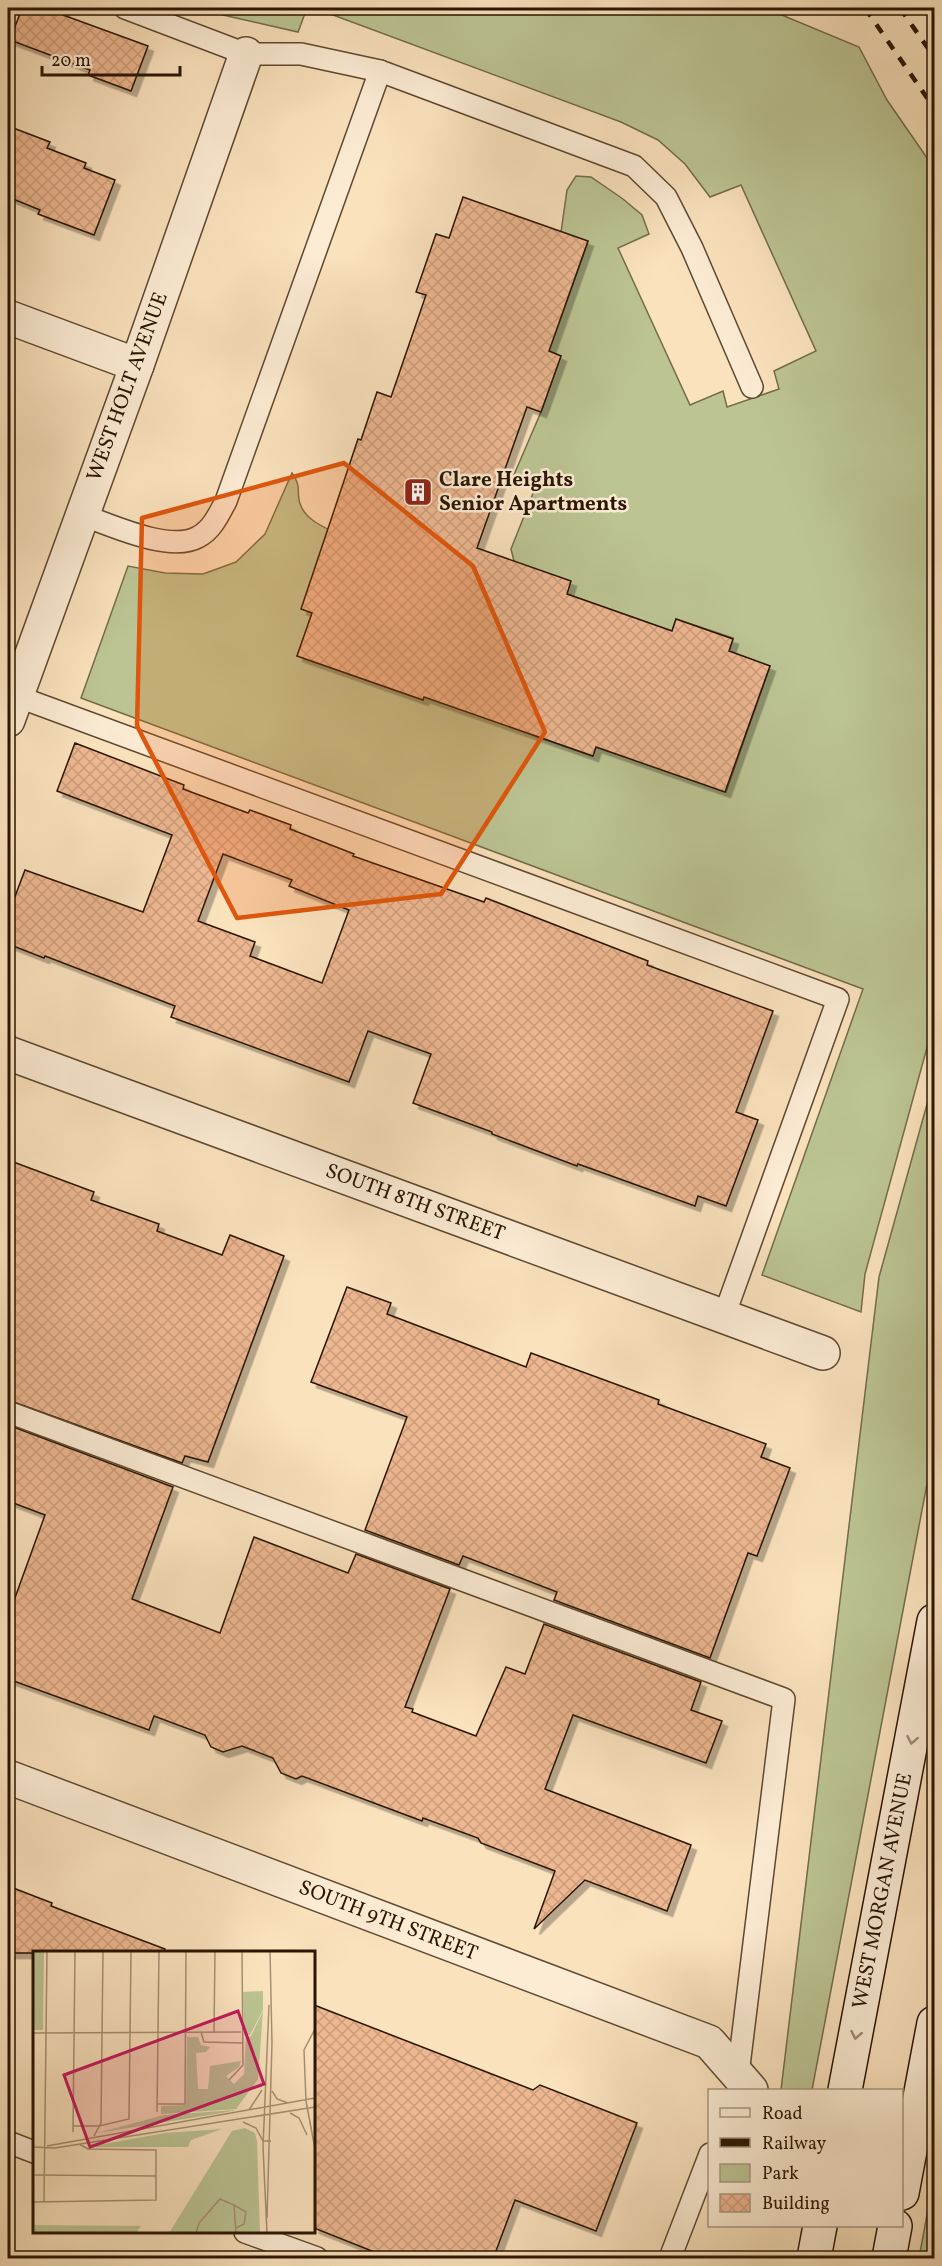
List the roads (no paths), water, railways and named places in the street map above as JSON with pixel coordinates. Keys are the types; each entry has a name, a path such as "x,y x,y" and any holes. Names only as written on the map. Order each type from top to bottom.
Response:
{"street":[{"name":"WEST HOLT AVENUE","path":"10,703 138,365 246,54"},
{"path":"8,317 138,365"},
{"name":"SOUTH 8TH STREET","path":"8,1053 823,1353"},
{"name":"WEST MORGAN AVENUE","path":"845,2089 934,1621"},
{"name":"SOUTH 9TH STREET","path":"8,1777 709,2042 741,2086"},
{"path":"903,2188 934,2023"},
{"path":"814,2259 820,2227"},
{"path":"889,2259 895,2227"}],"lane":[{"path":"125,8 246,54 301,54 380,71 634,165 666,197 752,387"},
{"path":"82,515 158,539 184,543 200,537 214,523 226,501 380,71"},
{"path":"10,703 838,999 724,1316"},
{"path":"8,1412 784,1699 741,2086"},
{"path":"8,2142 33,2152"},
{"path":"670,2259 708,2159"},
{"path":"248,2233 317,2259"}],"railway":[{"path":"865,8 934,108"},
{"path":"900,8 934,57"}],"place":[{"name":"Clare Heights Senior Apartments","path":"418,492"}]}
